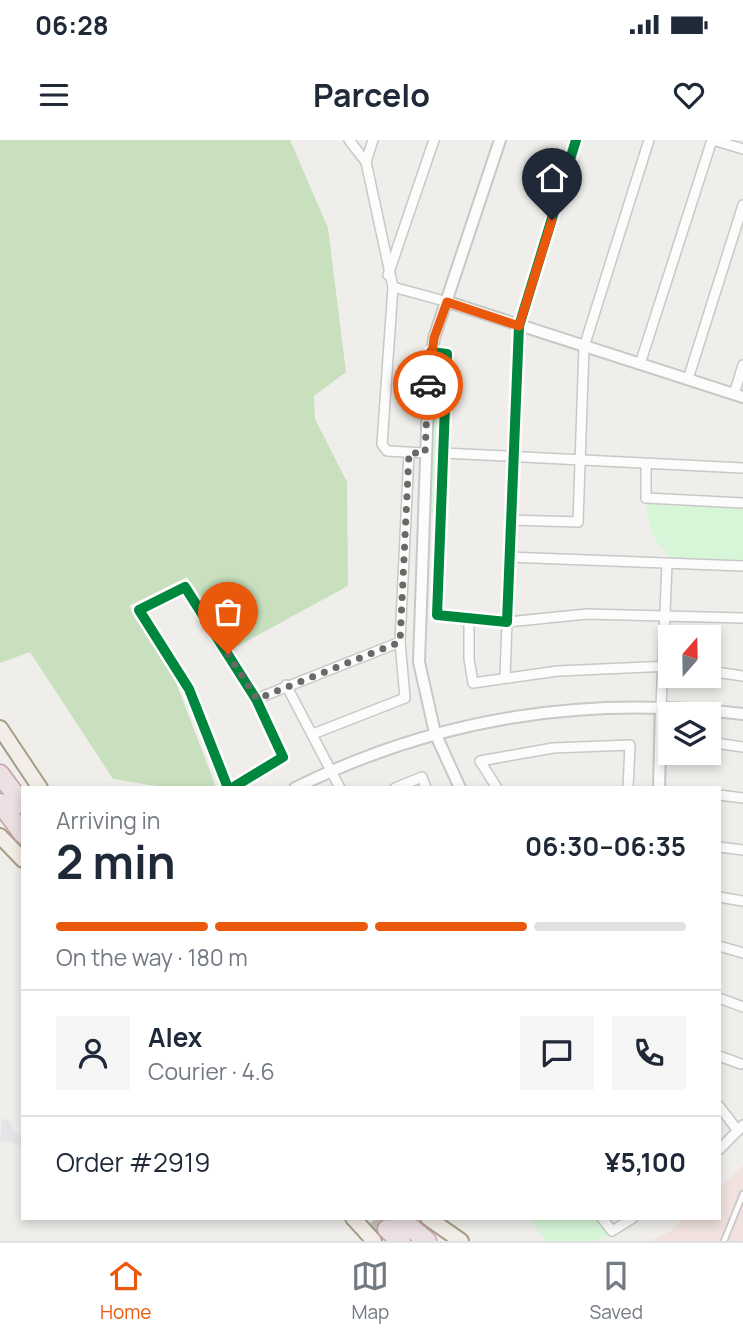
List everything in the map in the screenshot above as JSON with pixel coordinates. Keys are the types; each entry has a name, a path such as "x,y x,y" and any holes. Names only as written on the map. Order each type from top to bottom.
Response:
{"highway":[{"path":"0,774 21,802"},
{"path":"0,803 21,831"},
{"path":"387,1229 401,1241"},
{"path":"387,1229 427,1241"}],"main road":[{"path":"0,728 39,786"},
{"path":"0,836 21,858"},
{"path":"359,1220 387,1229"},
{"path":"431,1220 461,1241"}],"street":[{"path":"349,140 366,162 388,275 393,287 382,444 387,451 425,453"},
{"path":"366,162 373,140"},
{"path":"388,275 434,140"},
{"path":"459,786 435,733 419,662 431,352 500,140"},
{"path":"505,677 519,326 576,140"},
{"path":"510,520 578,522 584,347 649,140"},
{"path":"640,364 713,140 743,149"},
{"path":"688,379 743,205"},
{"path":"393,287 739,395 743,365"},
{"path":"431,352 447,354 437,615 507,622 587,614 743,618"},
{"path":"313,734 405,698 400,642 409,453"},
{"path":"443,453 743,468"},
{"path":"646,464 646,498 743,503"},
{"path":"423,515 440,517"},
{"path":"508,557 743,566"},
{"path":"665,625 667,564"},
{"path":"229,786 189,689 139,610 185,587 257,699 283,757 233,786"},
{"path":"470,618 469,659 473,682 611,666 658,665"},
{"path":"257,699 286,685 400,642"},
{"path":"721,673 743,676"},
{"path":"286,685 339,786"},
{"path":"299,786 332,770 435,733 526,714 606,706 658,707"},
{"path":"721,712 743,714"},
{"path":"721,744 743,747"},
{"path":"496,786 480,761 553,748 630,745 628,786"},
{"path":"659,786 662,765"},
{"path":"399,786 422,777 425,786"},
{"path":"721,795 743,798"},
{"path":"721,847 743,850"},
{"path":"721,897 743,901"},
{"path":"721,947 743,953"},
{"path":"721,999 743,1007"},
{"path":"721,1057 742,1064"},
{"path":"721,1108 741,1128 721,1148"},
{"path":"604,1220 612,1231 630,1220"}],"lane":[{"path":"724,1241 743,1194"}],"shaded area":[{"path":"2,1118 11,1122 14,1133 21,1136 21,1146 8,1141 0,1142"},
{"path":"743,1166 743,1241 650,1241 671,1231 683,1220 721,1220 721,1185"}],"green space":[{"path":"0,140 290,140 328,228 346,372 314,396 315,419 347,482 348,586 236,647 187,577 129,606 174,677 216,786 157,786 113,779 30,652 0,663"},
{"path":"434,358 443,358 437,511 433,514 428,511"},
{"path":"647,503 743,507 743,560 672,559 652,534"},
{"path":"530,1220 598,1220 609,1235 596,1241 546,1241"}],"tunnel":[{"path":"378,1220 387,1229"}],"cycle path":[{"path":"431,352 447,354 437,615 507,622 519,326 576,140"},
{"path":"227,786 189,689 139,610 185,587 256,699 283,757 235,786"}],"way so far":[{"path":"228,654 257,699 286,685 400,642 409,453 425,453 428,385"}],"route":[{"path":"428,385 434,338 447,302 519,326 552,220"}]}
